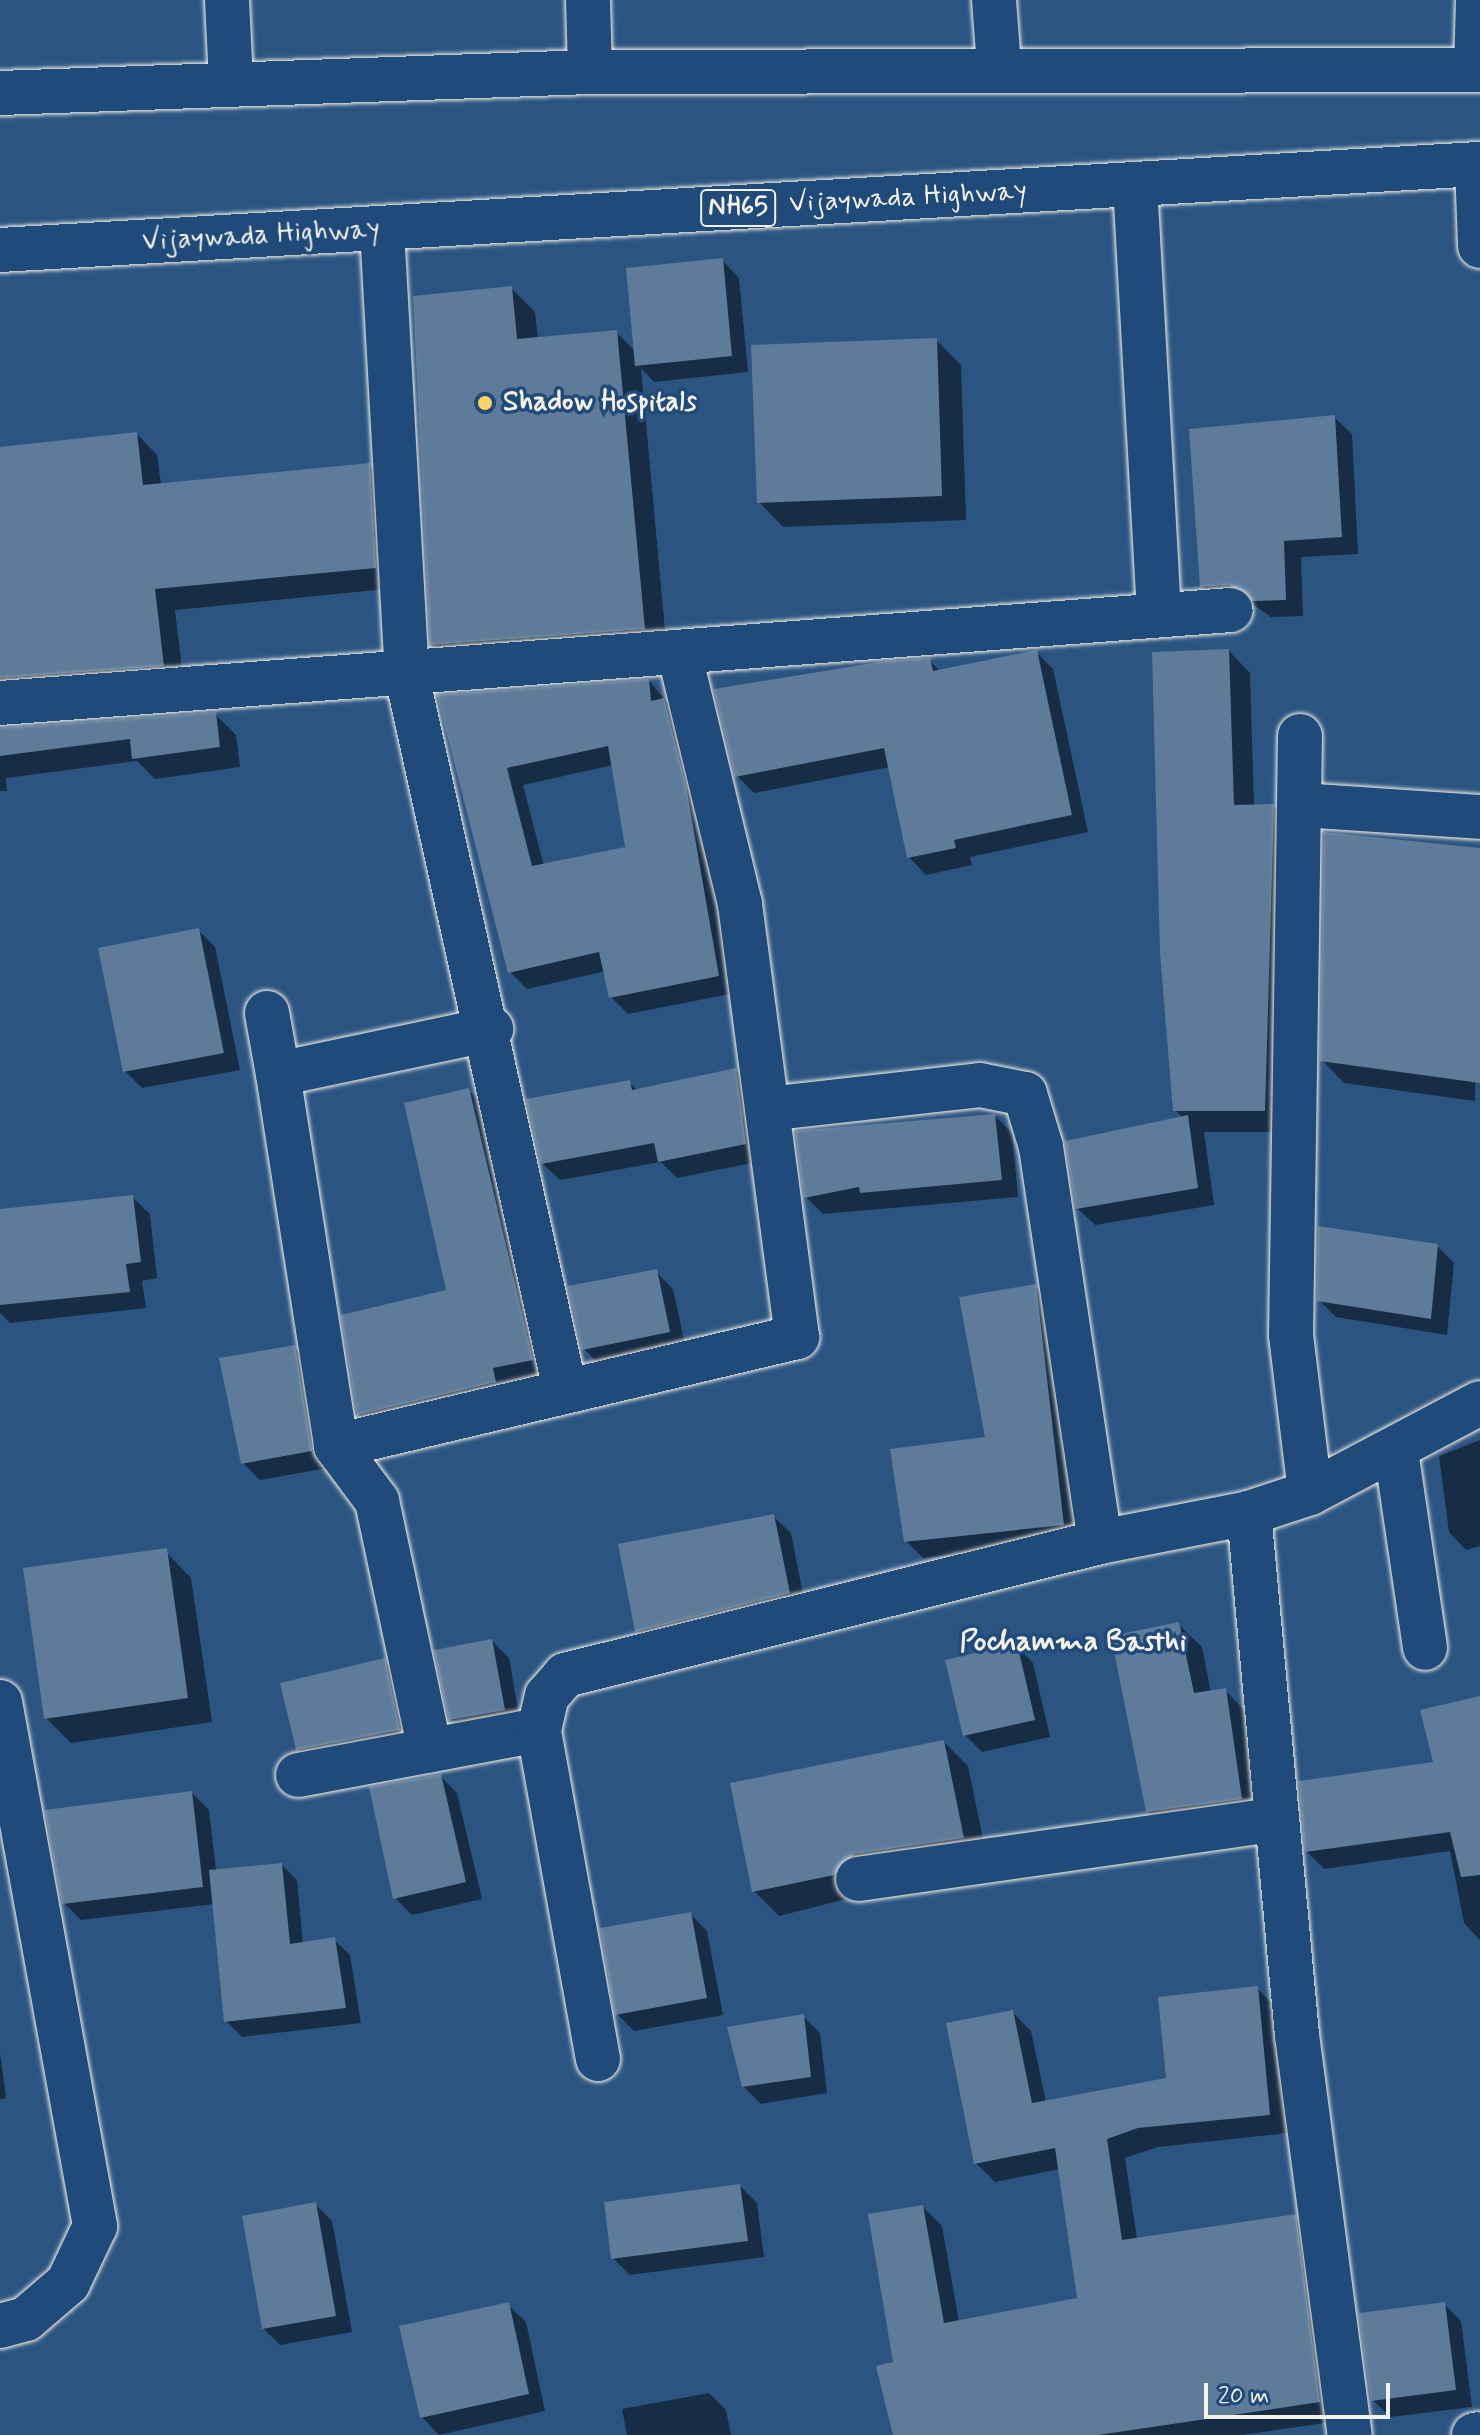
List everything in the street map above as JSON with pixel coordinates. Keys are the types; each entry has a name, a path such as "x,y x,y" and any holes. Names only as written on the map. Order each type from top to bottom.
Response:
{"main road":[{"path":"227,0 231,82"},
{"path":"588,0 590,72"},
{"path":"994,0 999,67"},
{"path":"0,93 231,82 590,72 999,67 1478,70 1478,0"},
{"path":"1478,164 1480,246"},
{"name":"Vijaywada Highway","path":"4,252 1478,164"},
{"path":"1135,184 1159,612"},
{"path":"382,229 407,676 491,1029 565,1390"},
{"path":"0,703 407,676 1159,612 1230,610"},
{"path":"336,1446 797,1337 740,904 679,652"},
{"path":"1300,736 1291,1335 1310,1493"},
{"path":"1300,805 1480,817"},
{"path":"267,1013 336,1446 377,1501 430,1750"},
{"path":"278,1074 491,1029"},
{"path":"767,1109 980,1085 1025,1094 1041,1147 1100,1542"},
{"path":"598,2059 539,1730 547,1696 565,1675 591,1664 1100,1542 1249,1513 1310,1493 1396,1451 1480,1403"},
{"path":"1396,1451 1425,1648"},
{"path":"1249,1513 1297,2035 1350,2435"},
{"path":"0,1702 95,2226 68,2283 26,2319 0,2326"},
{"path":"298,1775 539,1730"},
{"path":"858,1879 1277,1819"}],"building":[{"path":"723,258 732,356 635,366 626,268"},
{"path":"512,286 517,339 617,330 645,629 430,645 413,296"},
{"path":"937,338 942,496 757,503 751,345"},
{"path":"1335,415 1342,537 1284,541 1286,600 1252,601 1229,585 1200,587 1189,429"},
{"path":"137,432 143,485 370,463 376,568 155,589 164,666 0,678 0,447"},
{"path":"1229,649 1234,805 1274,804 1265,1111 1173,1111 1160,953 1152,652"},
{"path":"1037,650 1072,815 954,840 956,848 907,858 884,748 735,777 714,689 885,661 930,658 933,671"},
{"path":"649,679 651,701 664,698 686,786 719,976 609,998 599,952 508,973 437,695","holes":["608,746 625,847 532,866 507,768"]},
{"path":"216,712 220,747 132,759 130,739 0,756 0,728"},
{"path":"1324,832 1480,848 1480,1083 1320,1061"},
{"path":"199,928 224,1053 123,1072 98,948"},
{"path":"736,1068 746,1144 658,1162 654,1143 541,1164 526,1099 630,1080 632,1090"},
{"path":"469,1088 533,1360 493,1368 496,1382 357,1415 341,1315 446,1290 404,1103"},
{"path":"995,1114 1002,1180 860,1193 859,1187 804,1198 795,1131"},
{"path":"1188,1115 1198,1188 1076,1209 1065,1141"},
{"path":"133,1195 141,1262 126,1264 130,1292 0,1305 0,1209"},
{"path":"1318,1226 1438,1244 1431,1319 1317,1301"},
{"path":"657,1269 670,1332 582,1350 568,1286"},
{"path":"1036,1284 1064,1525 904,1542 890,1449 985,1437 959,1297"},
{"path":"295,1345 312,1451 241,1464 219,1358"},
{"path":"774,1514 790,1593 635,1632 618,1544"},
{"path":"167,1548 188,1698 44,1719 23,1568"},
{"path":"1179,1622 1194,1693 1226,1688 1242,1799 1146,1812 1111,1636"},
{"path":"492,1639 505,1710 449,1720 434,1650"},
{"path":"1017,1643 1035,1720 963,1736 945,1660"},
{"path":"385,1658 400,1730 296,1750 280,1683"},
{"path":"1480,1696 1480,1875 1461,1877 1450,1832 1305,1852 1299,1781 1433,1762 1420,1710"},
{"path":"944,1740 964,1838 854,1854 834,1875 752,1892 730,1783"},
{"path":"441,1774 466,1882 393,1899 369,1787"},
{"path":"192,1791 203,1887 62,1904 45,1810"},
{"path":"282,1863 290,1944 335,1937 346,2008 224,2022 209,1870"},
{"path":"691,1912 707,1998 615,2015 600,1928"},
{"path":"1258,1986 1270,2115 1138,2128 1107,2139 1122,2240 1296,2214 1320,2402 1098,2435 893,2435 876,2366 893,2362 868,2214 923,2205 944,2323 1077,2298 1055,2148 974,2164 946,2023 1013,2010 1032,2103 1166,2078 1158,1997"},
{"path":"804,2014 811,2077 742,2087 727,2027"},
{"path":"740,2184 748,2241 611,2259 604,2202"},
{"path":"316,2202 336,2316 262,2329 242,2216"},
{"path":"509,2302 529,2394 420,2418 399,2326"},
{"path":"1445,2302 1456,2390 1371,2401 1359,2313"}],"place":[{"name":"Shadow Hospitals","path":"485,403"}],"district":[{"name":"Pochamma Basthi","path":"1073,1642"}]}
